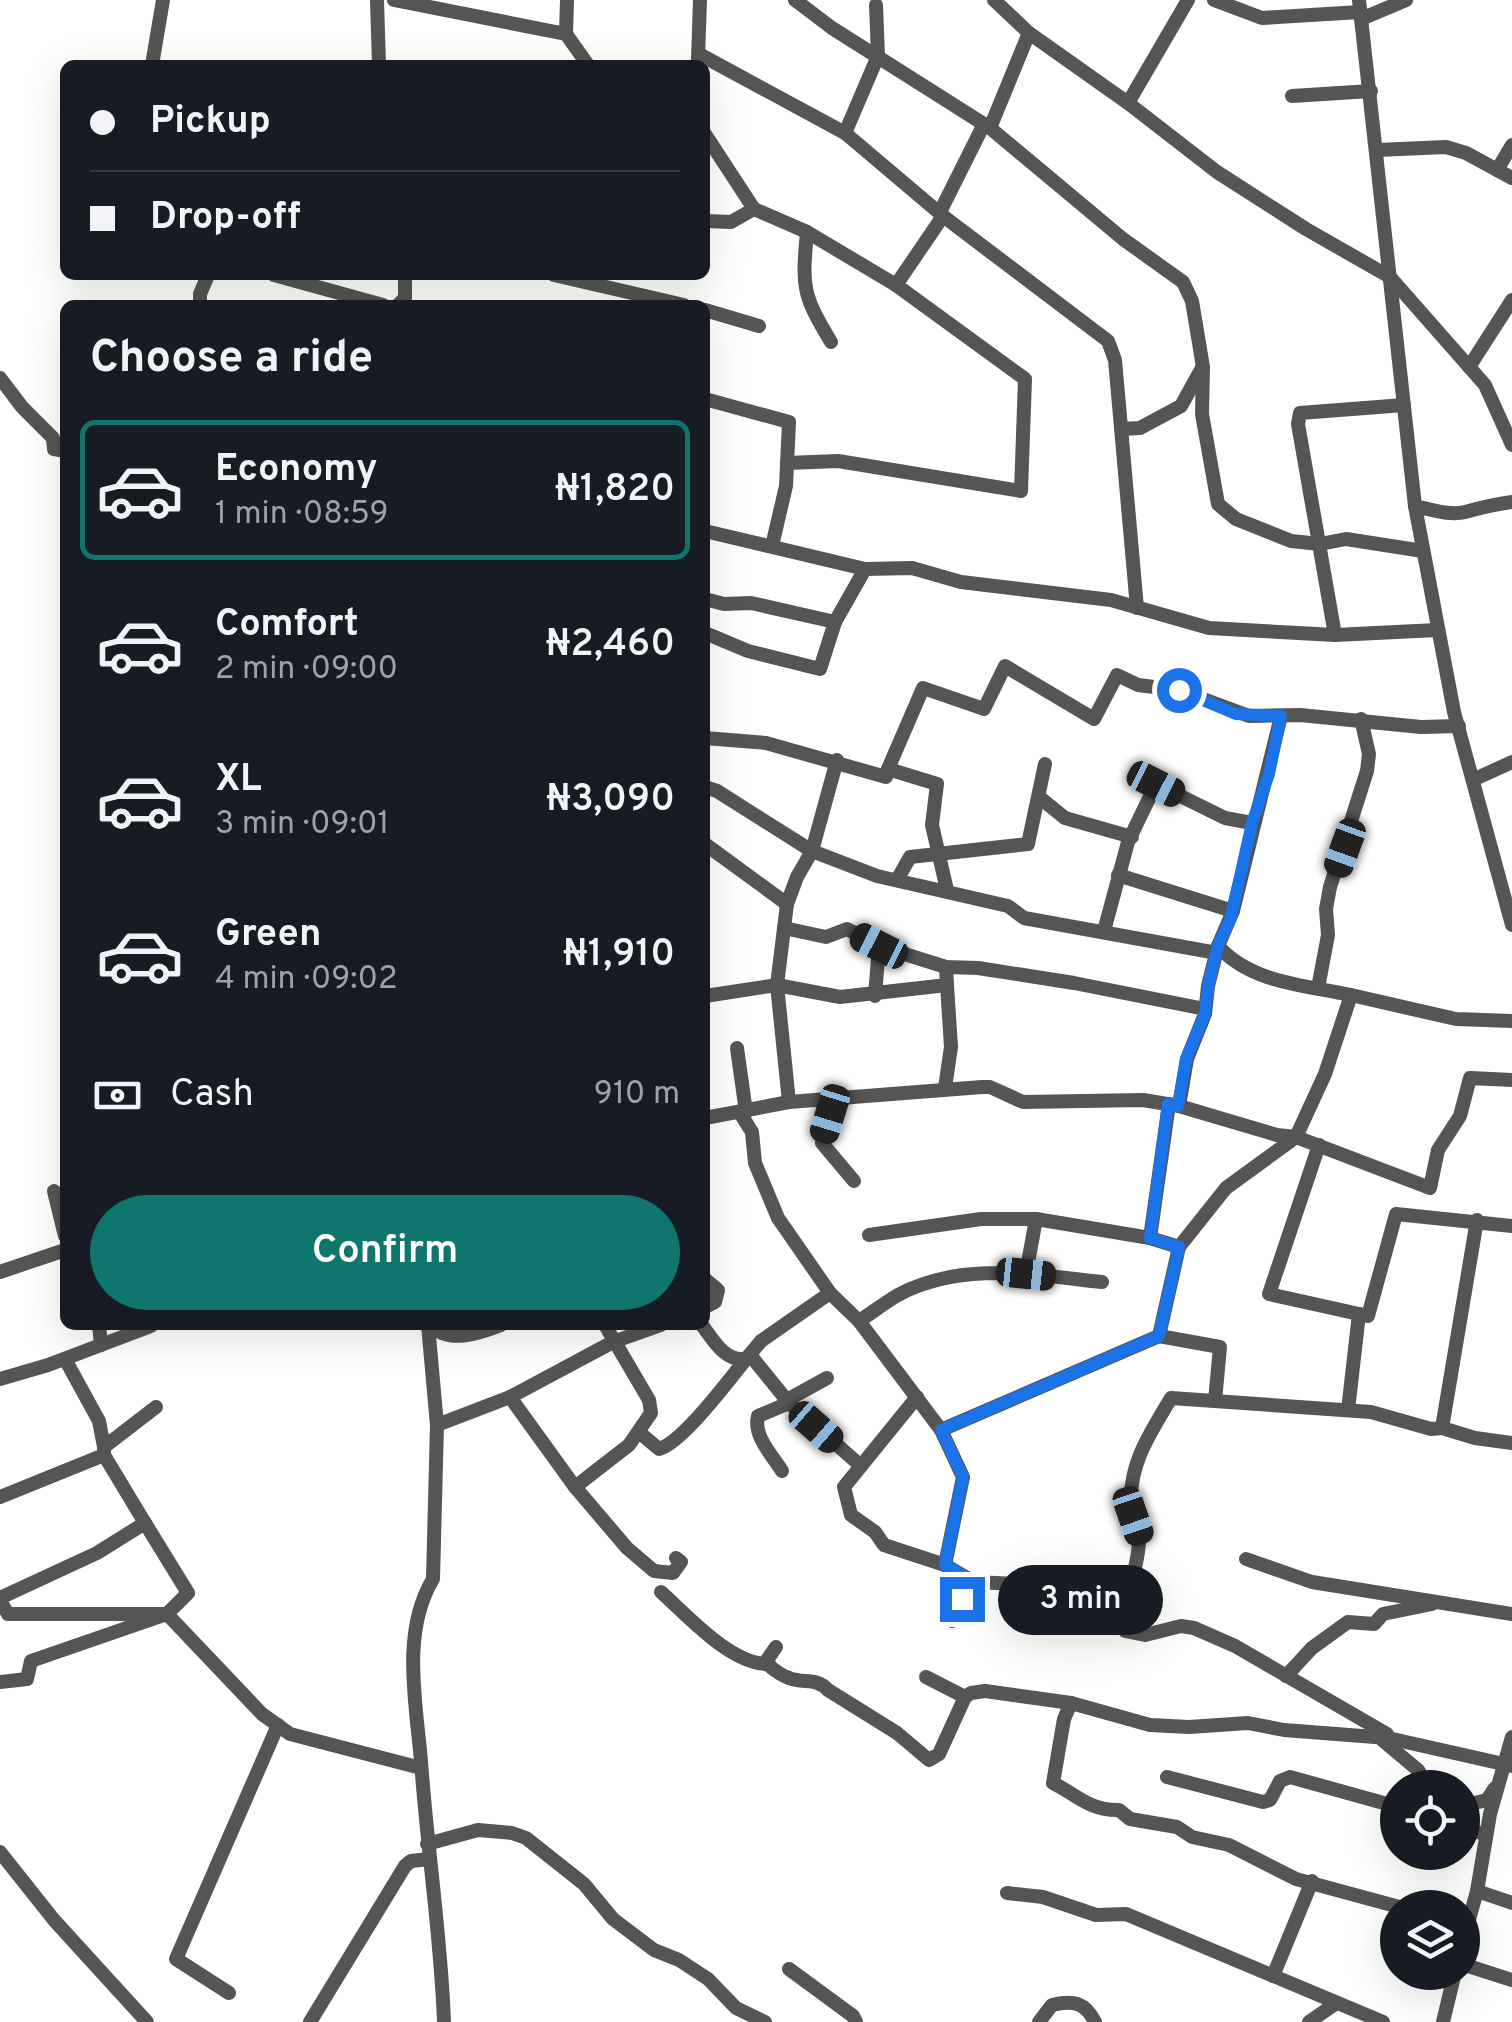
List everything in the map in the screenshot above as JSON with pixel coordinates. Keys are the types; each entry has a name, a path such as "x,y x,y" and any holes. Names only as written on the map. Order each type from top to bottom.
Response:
{"street":[{"path":"153,60 163,0"},
{"path":"376,0 379,60"},
{"path":"394,0 566,34"},
{"path":"567,0 566,34 584,60"},
{"path":"698,60 700,0"},
{"path":"795,0 987,126 1123,239 1183,282 1192,300 1203,367 1202,414 1218,504 1236,519 1291,541 1320,544 1346,539 1423,551"},
{"path":"994,0 1029,33 1218,172 1390,277 1493,400 1512,445"},
{"path":"1128,103 1188,0"},
{"path":"1214,0 1262,18 1360,10 1406,0"},
{"path":"845,133 878,56 876,5"},
{"path":"1360,10 1415,506 1458,726 1512,926"},
{"path":"896,285 942,214 1029,33"},
{"path":"710,66 845,133 942,214 1108,341 1115,360 1137,608"},
{"path":"1292,96 1370,92"},
{"path":"710,142 754,209 806,232 896,285 1025,379 1021,491 838,461 787,463"},
{"path":"1497,170 1512,145"},
{"path":"1376,150 1446,147 1466,153 1512,178"},
{"path":"710,221 731,222 754,209"},
{"path":"806,232 802,285 809,306 831,342"},
{"path":"292,280 364,300"},
{"path":"576,280 662,300"},
{"path":"1469,367 1512,300"},
{"path":"710,311 759,326"},
{"path":"1121,429 1140,428 1181,406 1203,367"},
{"path":"0,378 52,438 54,449 60,451"},
{"path":"710,400 789,422 786,486 772,546"},
{"path":"1335,635 1298,424 1300,414 1404,405"},
{"path":"1415,506 1464,512 1475,506 1498,506 1510,499"},
{"path":"710,532 865,569 912,568 961,582 1111,600 1209,628 1335,635 1438,630"},
{"path":"710,635 748,651 820,669 835,622 865,569"},
{"path":"710,600 751,603 835,622"},
{"path":"710,738 766,743 886,777 924,688 984,709 1005,666 1094,719 1118,675 1138,685 1179,690 1236,714 1420,727 1458,726"},
{"path":"1150,1238 1174,1105 1205,1009 1217,950 1232,910 1281,716"},
{"path":"1318,988 1328,935 1326,909 1330,887 1367,771 1369,754 1361,720"},
{"path":"790,1102 777,986 787,904 812,850 837,760"},
{"path":"1475,779 1512,762"},
{"path":"897,880 910,857 1028,844 1045,764"},
{"path":"888,769 937,784 932,825 947,890"},
{"path":"1104,931 1118,875 1156,784 1225,818 1252,823"},
{"path":"710,789 812,850 878,876 1008,906 1024,918 1217,950 1245,970 1318,988 1456,1018 1512,1021"},
{"path":"1039,797 1064,818 1132,837"},
{"path":"710,848 787,904"},
{"path":"1118,875 1232,910"},
{"path":"784,928 826,936 846,929 879,946 946,967 1074,983 1205,1009"},
{"path":"876,996 879,946"},
{"path":"945,1088 951,1047 946,967"},
{"path":"710,995 777,986 840,998 948,985"},
{"path":"1159,1336 1179,1247 1226,1188 1296,1137 1325,1074 1351,995"},
{"path":"737,1048 743,1112 752,1132 755,1163 778,1218 830,1292 859,1321 941,1430 963,1477 945,1565"},
{"path":"710,1117 790,1102 945,1088 990,1087 1023,1102 1143,1100 1296,1137 1430,1188 1438,1150 1460,1116 1470,1078 1512,1080"},
{"path":"845,1098 830,1114 822,1143 854,1181"},
{"path":"1320,1145 1268,1294 1368,1316 1396,1214 1512,1226"},
{"path":"54,1191 60,1216"},
{"path":"869,1235 981,1219 1036,1219 1150,1238 1179,1247"},
{"path":"1026,1274 1036,1219"},
{"path":"1442,1428 1477,1220"},
{"path":"0,1272 60,1252"},
{"path":"859,1321 898,1295 928,1283 990,1272 1102,1282"},
{"path":"710,1280 718,1297 710,1303"},
{"path":"640,1433 659,1450 668,1446 708,1406 761,1341 830,1292"},
{"path":"1348,1410 1359,1314"},
{"path":"100,1330 101,1345"},
{"path":"0,1379 140,1330"},
{"path":"429,1330 437,1425 433,1579 423,1596 412,1661 444,1985 444,2022"},
{"path":"436,1330 451,1337 480,1330"},
{"path":"575,1487 640,1433 651,1413 651,1406 607,1330"},
{"path":"437,1425 510,1397 613,1342 647,1330"},
{"path":"706,1330 732,1358 748,1357"},
{"path":"941,1430 1159,1336 1220,1347 1215,1401"},
{"path":"748,1357 788,1401 861,1466"},
{"path":"0,1682 27,1679 31,1661 167,1614 188,1593 104,1451 98,1421 65,1359"},
{"path":"782,1471 759,1435 758,1416 826,1378"},
{"path":"510,1397 575,1487 627,1548 657,1571 672,1573 681,1562 676,1558"},
{"path":"917,1398 844,1487 851,1515 875,1532 884,1545 945,1565 974,1582 1019,1584 1050,1580 1116,1616 1125,1631 1146,1635 1180,1626 1194,1628 1235,1646 1364,1718 1418,1770"},
{"path":"1116,1616 1126,1610 1138,1562 1140,1536 1131,1504 1135,1465 1171,1398 1370,1412 1431,1429 1512,1443"},
{"path":"0,1497 104,1451 156,1406"},
{"path":"2,1607 145,1523"},
{"path":"1246,1559 1312,1582 1512,1614"},
{"path":"657,1571 660,1592 709,1637 748,1662 767,1664 793,1680 824,1685 897,1732 930,1760 939,1754 965,1697 971,1692 986,1691 1070,1703 1150,1725 1248,1723 1284,1730 1384,1738 1508,1766"},
{"path":"952,1620 974,1582"},
{"path":"1286,1676 1312,1648 1348,1622 1374,1624 1383,1614 1443,1602"},
{"path":"2,1607 167,1614 262,1714 290,1734 421,1768"},
{"path":"767,1664 776,1647"},
{"path":"926,1677 965,1697"},
{"path":"1070,1703 1053,1783 1077,1801 1104,1810 1118,1810 1130,1819 1178,1827 1192,1836 1252,1854 1296,1879 1380,1901"},
{"path":"229,1993 176,1959 278,1725"},
{"path":"1480,1802 1487,1800 1508,1766 1512,1736"},
{"path":"1167,1777 1263,1802 1270,1800 1280,1781 1290,1777 1380,1802"},
{"path":"1477,1890 1496,1786"},
{"path":"310,2022 405,1866 478,1830 512,1832 526,1838 584,1884 613,1919 654,1950 679,1960 708,1979 736,2008 765,2022"},
{"path":"1480,1833 1486,1834"},
{"path":"0,1852 54,1920 148,2022"},
{"path":"1273,1976 1312,1881"},
{"path":"1480,1892 1512,1903"},
{"path":"1007,1893 1044,1896 1096,1916 1126,1914 1383,2022"},
{"path":"789,1969 854,2016 856,2022"},
{"path":"1480,1970 1512,1980"},
{"path":"1443,2022 1450,1990"},
{"path":"1039,2022 1052,2005 1072,2002 1085,2006 1095,2022"},
{"path":"1309,2022 1335,2004"}],"route":[{"path":"962,1599 974,1582 945,1565 963,1477 941,1430 1159,1336 1179,1247 1150,1238 1168,1104 1178,1106 1186,1059 1205,1014 1218,946 1231,917 1281,716 1236,714 1179,690"}]}
